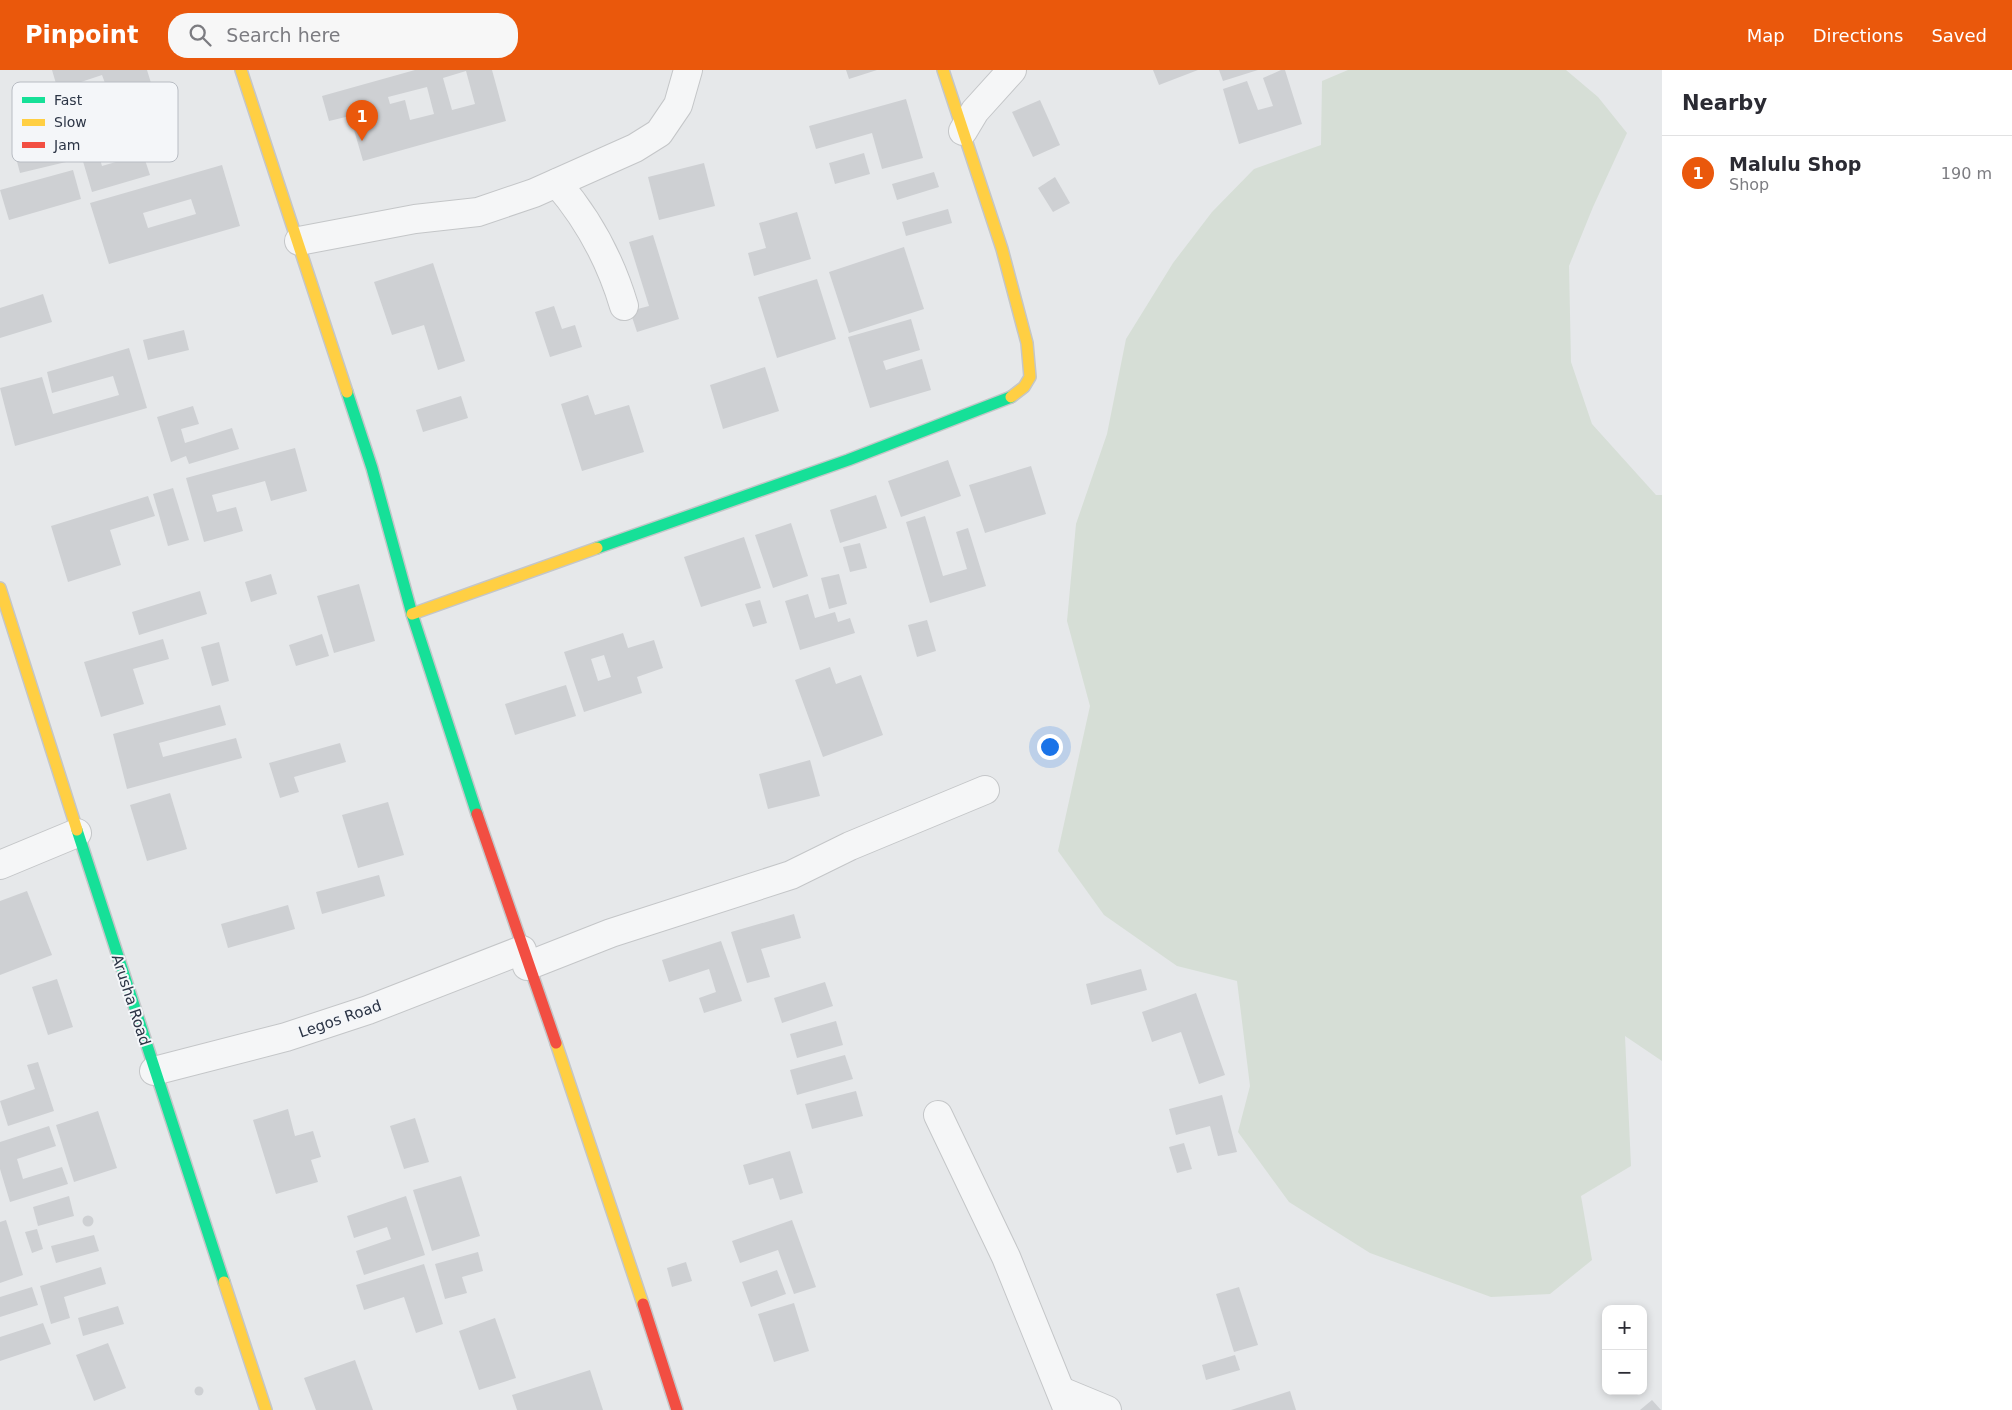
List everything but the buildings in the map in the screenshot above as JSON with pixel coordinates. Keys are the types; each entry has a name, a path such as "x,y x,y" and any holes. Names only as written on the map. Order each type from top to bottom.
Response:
{"street":[{"path":"241,70 299,241 372,468 412,614 524,958 580,1111 677,1410"},
{"path":"299,241 415,219 478,212 557,183 635,148 659,133 678,105 688,70"},
{"path":"412,614 722,503 860,457 992,406 1013,396 1026,386 1030,376 1025,334 1009,272 943,70"},
{"path":"964,131 975,111 1012,70"},
{"path":"557,183 577,206 603,248 616,277 624,306"},
{"name":"Arusha Road","path":"0,588 154,1071 266,1410"},
{"name":"Legos Road","path":"154,1071 286,1037 524,958 611,933 790,875 850,846 985,790"},
{"path":"0,865 77,833"},
{"path":"938,1115 1006,1257 1065,1401 1107,1410"}],"shaded area":[{"path":"1348,70 1566,70 1598,97 1627,133 1593,207 1569,266 1571,362 1592,424 1656,495 1662,495 1662,1061 1625,1036 1631,1166 1581,1196 1592,1260 1550,1294 1491,1297 1370,1253 1289,1202 1238,1132 1250,1086 1237,981 1177,966 1104,915 1058,851 1090,706 1067,621 1076,524 1107,434 1126,339 1173,263 1212,212 1254,169 1321,145 1322,81"}],"traffic: fast":[{"path":"347,392 372,468 412,614 477,814"},
{"path":"597,548 848,460 1011,397"},
{"path":"77,830 224,1282"}],"traffic: slow":[{"path":"241,70 347,392"},
{"path":"943,70 1002,249 1027,343 1030,377 1024,387 1011,397"},
{"path":"412,614 597,548"},
{"path":"0,588 77,830"},
{"path":"556,1043 643,1304"},
{"path":"224,1282 266,1410"}],"traffic: jam":[{"path":"477,814 556,1043"},
{"path":"643,1304 677,1410"}],"place":[{"name":"Malulu Shop","path":"362,141"}]}
